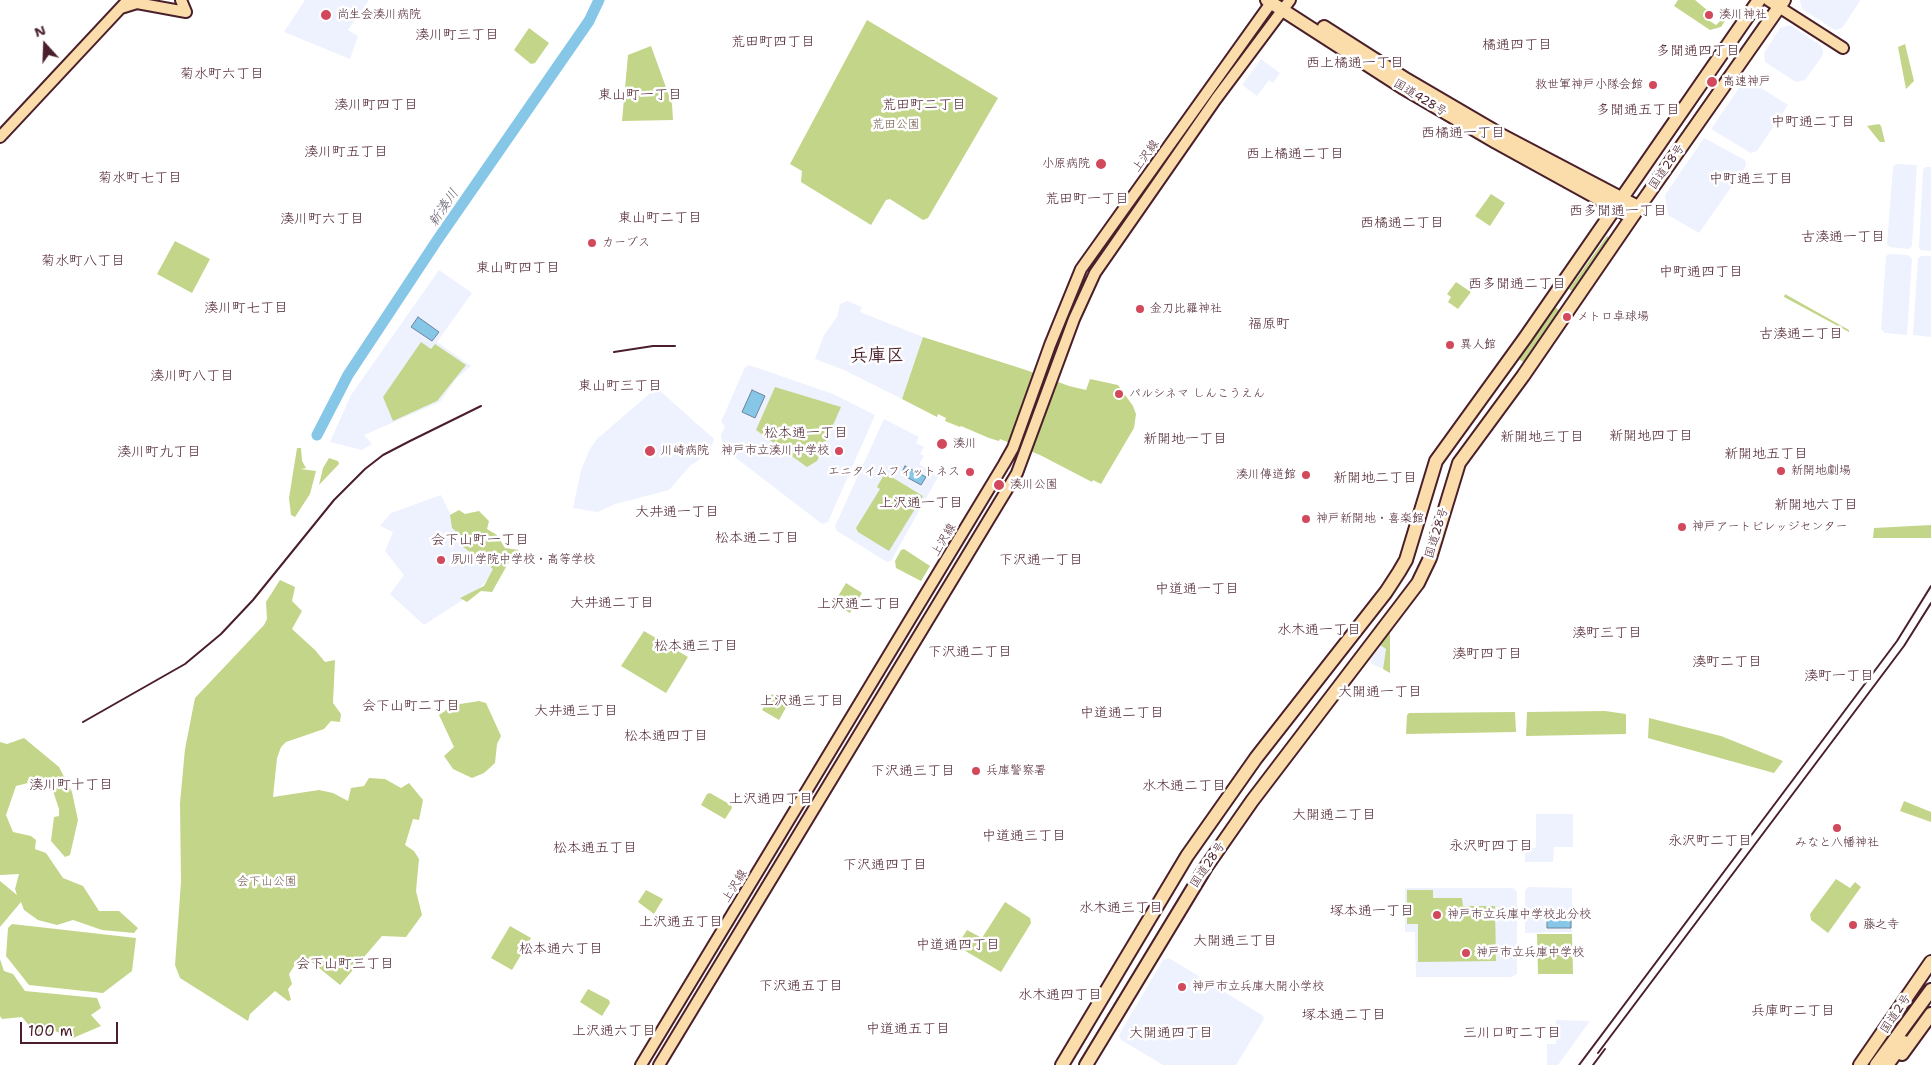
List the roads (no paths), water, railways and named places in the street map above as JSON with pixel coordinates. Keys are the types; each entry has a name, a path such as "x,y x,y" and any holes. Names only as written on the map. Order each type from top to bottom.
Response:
{"highway":[{"name":"国道28号","path":"1062,1065 1187,856 1256,758 1386,592 1406,560 1436,461 1525,338 1759,0"},
{"name":"国道428号","path":"1279,2 1402,88 1635,212"},
{"name":"国道28号","path":"1086,1065 1206,867 1252,801 1418,583 1430,558 1459,463 1524,376 1635,212 1781,4"},
{"name":"国道2号","path":"1860,1065 1931,962"},
{"path":"1868,1065 1931,976"},
{"path":"1876,1065 1930,996"},
{"path":"1887,1065 1930,996"},
{"path":"1894,1065 1931,1014"}],"main road":[{"path":"0,137 124,4 137,3 186,12 181,0"},
{"path":"1768,0 1781,4 1843,48"},
{"name":"上沢線","path":"640,1065 1013,448 1050,345 1081,269 1279,2"},
{"name":"上沢線","path":"659,1065 1017,473 1074,319 1095,273 1216,100 1279,2"}],"water":[{"path":"418,317 439,332 432,341 411,327"},
{"path":"752,390 765,396 755,418 742,412"},
{"path":"905,466 926,477 921,485 901,474"},
{"path":"1547,917 1571,917 1571,928 1547,928"}],"waterway":[{"name":"新湊川","path":"317,435 348,375 438,239 589,21 599,0"}],"railway":[{"path":"614,352 653,346 675,346"},
{"path":"83,722 185,664 221,634 253,600 334,500 365,469 383,455 481,406"},
{"path":"1579,1065 1897,641 1931,586"},
{"path":"1598,1053 1904,646 1931,603"},
{"path":"1593,1065 1605,1049"}],"place":[{"name":"尚生会湊川病院","path":"326,15"},
{"name":"湊川神社","path":"1709,15"},
{"name":"高速神戸","path":"1712,82"},
{"name":"救世軍神戸小隊会館","path":"1653,85"},
{"name":"小原病院","path":"1101,164"},
{"name":"カーブス","path":"592,243"},
{"name":"金刀比羅神社","path":"1140,309"},
{"name":"メトロ卓球場","path":"1567,317"},
{"name":"異人館","path":"1450,345"},
{"name":"パルシネマ しんこうえん","path":"1119,394"},
{"name":"湊川","path":"942,444"},
{"name":"川崎病院","path":"650,451"},
{"name":"神戸市立湊川中学校","path":"839,451"},
{"name":"新開地劇場","path":"1781,471"},
{"name":"エニタイムフィットネス","path":"970,472"},
{"name":"湊川傳道館","path":"1306,475"},
{"name":"湊川公園","path":"999,485"},
{"name":"神戸新開地・喜楽館","path":"1306,519"},
{"name":"神戸アートビレッジセンター","path":"1682,527"},
{"name":"夙川学院中学校・高等学校","path":"441,560"},
{"name":"兵庫警察署","path":"976,771"},
{"name":"みなと八幡神社","path":"1837,828"},
{"name":"神戸市立兵庫中学校北分校","path":"1437,915"},
{"name":"藤之寺","path":"1853,925"},
{"name":"神戸市立兵庫中学校","path":"1466,953"},
{"name":"神戸市立兵庫大開小学校","path":"1182,987"}],"district":[{"name":"湊川町三丁目","path":"457,35"},
{"name":"荒田町四丁目","path":"773,42"},
{"name":"橘通四丁目","path":"1517,45"},
{"name":"多聞通四丁目","path":"1698,51"},
{"name":"西上橘通一丁目","path":"1355,63"},
{"name":"菊水町六丁目","path":"222,74"},
{"name":"東山町一丁目","path":"640,95"},
{"name":"湊川町四丁目","path":"376,105"},
{"name":"荒田町二丁目","path":"924,105"},
{"name":"多聞通五丁目","path":"1638,110"},
{"name":"中町通二丁目","path":"1813,122"},
{"name":"西橘通一丁目","path":"1463,133"},
{"name":"湊川町五丁目","path":"346,152"},
{"name":"西上橘通二丁目","path":"1295,154"},
{"name":"菊水町七丁目","path":"140,178"},
{"name":"中町通三丁目","path":"1751,179"},
{"name":"荒田町一丁目","path":"1087,199"},
{"name":"西多聞通一丁目","path":"1618,211"},
{"name":"東山町二丁目","path":"660,218"},
{"name":"湊川町六丁目","path":"322,219"},
{"name":"西橘通二丁目","path":"1402,223"},
{"name":"古湊通一丁目","path":"1843,237"},
{"name":"菊水町八丁目","path":"83,261"},
{"name":"東山町四丁目","path":"518,268"},
{"name":"中町通四丁目","path":"1701,272"},
{"name":"西多聞通二丁目","path":"1517,284"},
{"name":"湊川町七丁目","path":"246,308"},
{"name":"福原町","path":"1269,324"},
{"name":"古湊通二丁目","path":"1801,334"},
{"name":"兵庫区","path":"877,356"},
{"name":"湊川町八丁目","path":"192,376"},
{"name":"東山町三丁目","path":"620,386"},
{"name":"松本通一丁目","path":"806,433"},
{"name":"新開地四丁目","path":"1651,436"},
{"name":"新開地三丁目","path":"1542,437"},
{"name":"新開地一丁目","path":"1185,439"},
{"name":"湊川町九丁目","path":"159,452"},
{"name":"新開地五丁目","path":"1766,454"},
{"name":"新開地二丁目","path":"1375,478"},
{"name":"上沢通一丁目","path":"921,503"},
{"name":"新開地六丁目","path":"1816,505"},
{"name":"大井通一丁目","path":"677,512"},
{"name":"松本通二丁目","path":"757,538"},
{"name":"会下山町一丁目","path":"480,540"},
{"name":"下沢通一丁目","path":"1041,560"},
{"name":"中道通一丁目","path":"1197,589"},
{"name":"大井通二丁目","path":"612,603"},
{"name":"上沢通二丁目","path":"859,604"},
{"name":"水木通一丁目","path":"1319,630"},
{"name":"湊町三丁目","path":"1607,633"},
{"name":"松本通三丁目","path":"696,646"},
{"name":"下沢通二丁目","path":"970,652"},
{"name":"湊町四丁目","path":"1487,654"},
{"name":"湊町二丁目","path":"1727,662"},
{"name":"湊町一丁目","path":"1839,676"},
{"name":"大開通一丁目","path":"1380,692"},
{"name":"上沢通三丁目","path":"802,701"},
{"name":"会下山町二丁目","path":"411,706"},
{"name":"大井通三丁目","path":"576,711"},
{"name":"中道通二丁目","path":"1122,713"},
{"name":"松本通四丁目","path":"666,736"},
{"name":"下沢通三丁目","path":"913,771"},
{"name":"湊川町十丁目","path":"71,785"},
{"name":"水木通二丁目","path":"1184,786"},
{"name":"上沢通四丁目","path":"771,799"},
{"name":"大開通二丁目","path":"1334,815"},
{"name":"中道通三丁目","path":"1024,836"},
{"name":"永沢町二丁目","path":"1710,841"},
{"name":"永沢町四丁目","path":"1491,846"},
{"name":"松本通五丁目","path":"595,848"},
{"name":"下沢通四丁目","path":"885,865"},
{"name":"水木通三丁目","path":"1121,908"},
{"name":"塚本通一丁目","path":"1372,911"},
{"name":"上沢通五丁目","path":"681,922"},
{"name":"大開通三丁目","path":"1235,941"},
{"name":"中道通四丁目","path":"958,945"},
{"name":"松本通六丁目","path":"561,949"},
{"name":"会下山町三丁目","path":"345,964"},
{"name":"下沢通五丁目","path":"801,986"},
{"name":"水木通四丁目","path":"1060,995"},
{"name":"兵庫町二丁目","path":"1793,1011"},
{"name":"塚本通二丁目","path":"1344,1015"},
{"name":"中道通五丁目","path":"908,1029"},
{"name":"上沢通六丁目","path":"614,1031"},
{"name":"大開通四丁目","path":"1171,1033"},
{"name":"三川口町二丁目","path":"1512,1033"}],"park label":[{"name":"荒田公園","path":"896,125"},
{"name":"会下山公園","path":"267,882"}]}
